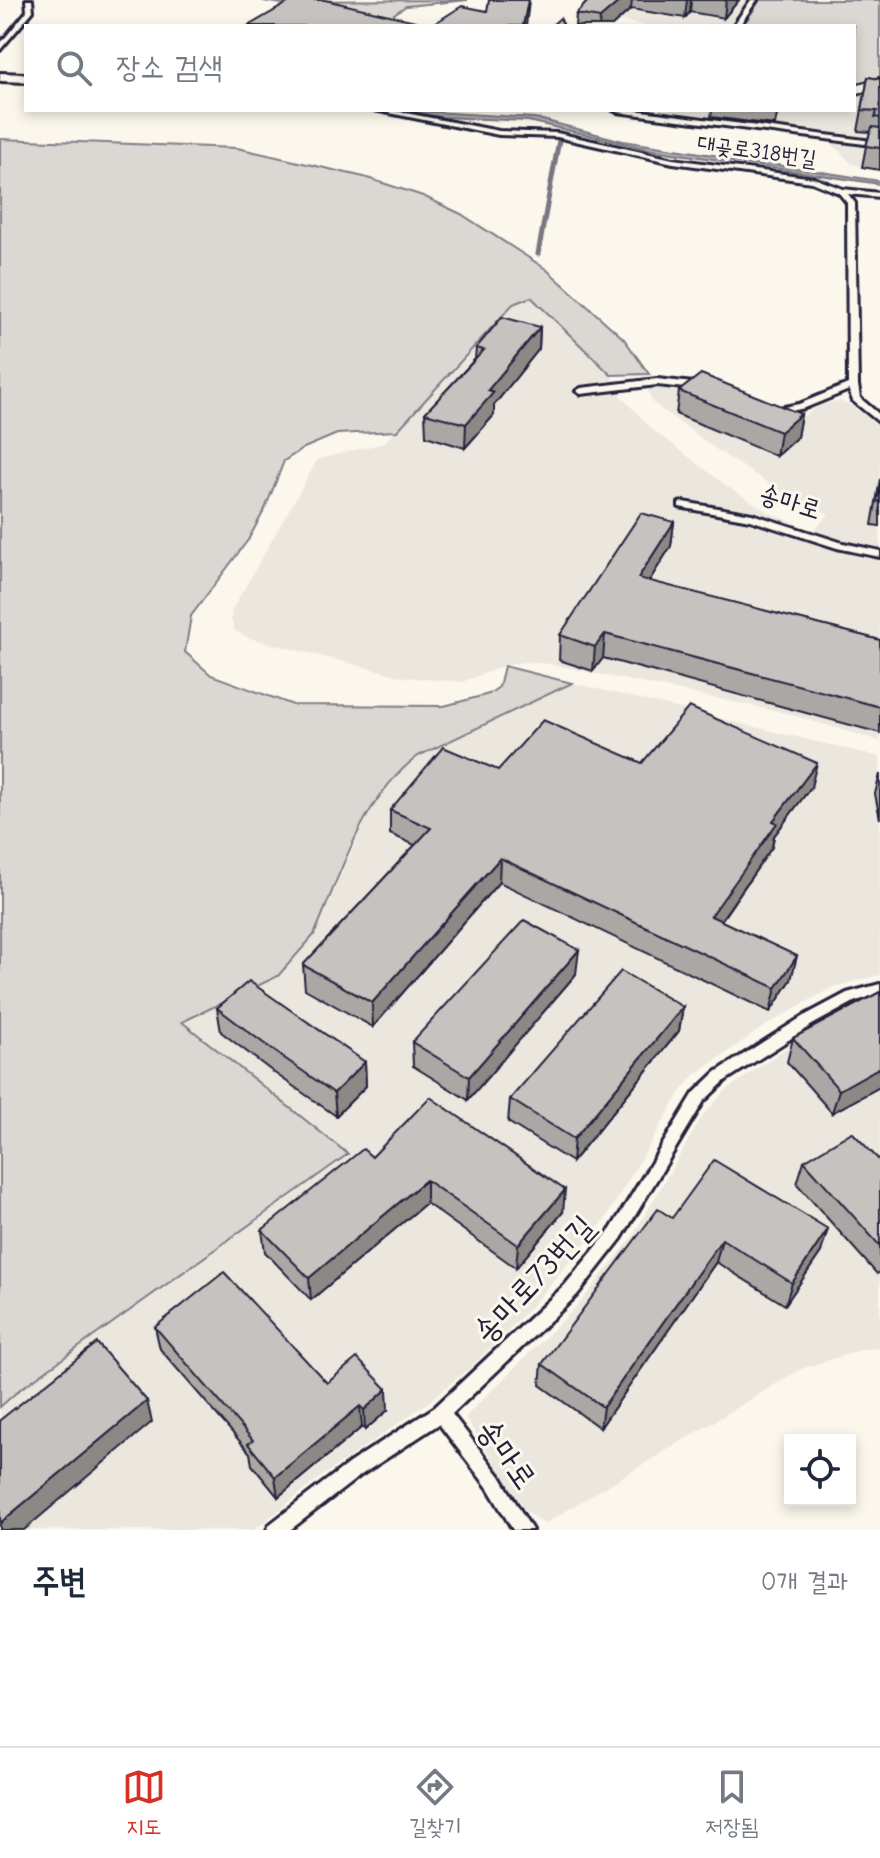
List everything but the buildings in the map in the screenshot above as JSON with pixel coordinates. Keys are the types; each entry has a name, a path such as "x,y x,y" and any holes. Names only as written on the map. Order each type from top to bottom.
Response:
{"street":[{"path":"0,77 24,78"},
{"path":"856,89 880,83"}],"lane":[{"path":"0,48 30,11 29,0"},
{"path":"737,24 754,0"},
{"name":"대곶로318번길","path":"389,112 489,131 557,135 673,161 814,180 842,191 851,203 853,385"},
{"path":"632,112 880,144"},
{"path":"842,191 880,195"},
{"path":"581,391 657,382 715,390"},
{"path":"760,409 786,411 853,385 856,399 880,420"},
{"name":"송마로","path":"683,505 752,517 849,548 880,554"},
{"name":"송마로73번길","path":"276,1530 355,1469 441,1413 571,1290 616,1234 699,1097 721,1076 807,1021 852,997 880,989"},
{"name":"송마로","path":"441,1413 494,1482 523,1530"}],"shaded area":[{"path":"468,0 406,6 394,14 397,18 416,24 263,1"},
{"path":"597,0 760,0 744,24 637,24 587,14"},
{"path":"760,0 880,0 880,77 856,84 856,24 744,24"},
{"path":"880,89 880,140 656,112 856,112 856,95"},
{"path":"411,112 535,118 623,141 880,181 880,184 652,150 528,121 442,117"},
{"path":"0,139 237,148 364,177 423,196 461,214 546,269 624,339 649,374 611,375 531,297 513,304 397,431 337,434 304,448 284,461 265,509 248,540 191,616 185,652 211,675 293,705 444,706 489,694 499,687 504,666 572,683 418,756 382,793 368,815 344,862 314,935 278,976 182,1022 348,1154 19,1390 0,1407"},
{"path":"833,140 880,147 880,171 852,164 831,143"},
{"path":"531,297 611,375 621,396 652,429 727,486 770,513 813,531 829,514 785,494 717,450 653,403 647,388 689,390 796,421 820,405 838,401 849,404 880,427 880,741 781,712 549,664 523,662 462,682 404,677 249,638 235,631 231,620 232,610 318,459 384,443 513,304"},
{"path":"572,683 880,757 880,975 833,987 763,1027 695,1075 682,1090 604,1221 530,1308 470,1368 422,1407 321,1477 254,1530 0,1530 0,1407 19,1390 347,1154 182,1022 278,976 299,954 314,935 374,801 400,769 418,756"},
{"path":"880,1000 880,1348 863,1349 801,1369 544,1524 525,1510 465,1417 578,1305 631,1239 703,1115 725,1091 790,1045"}],"waterway":[{"path":"538,254 559,140"}]}
